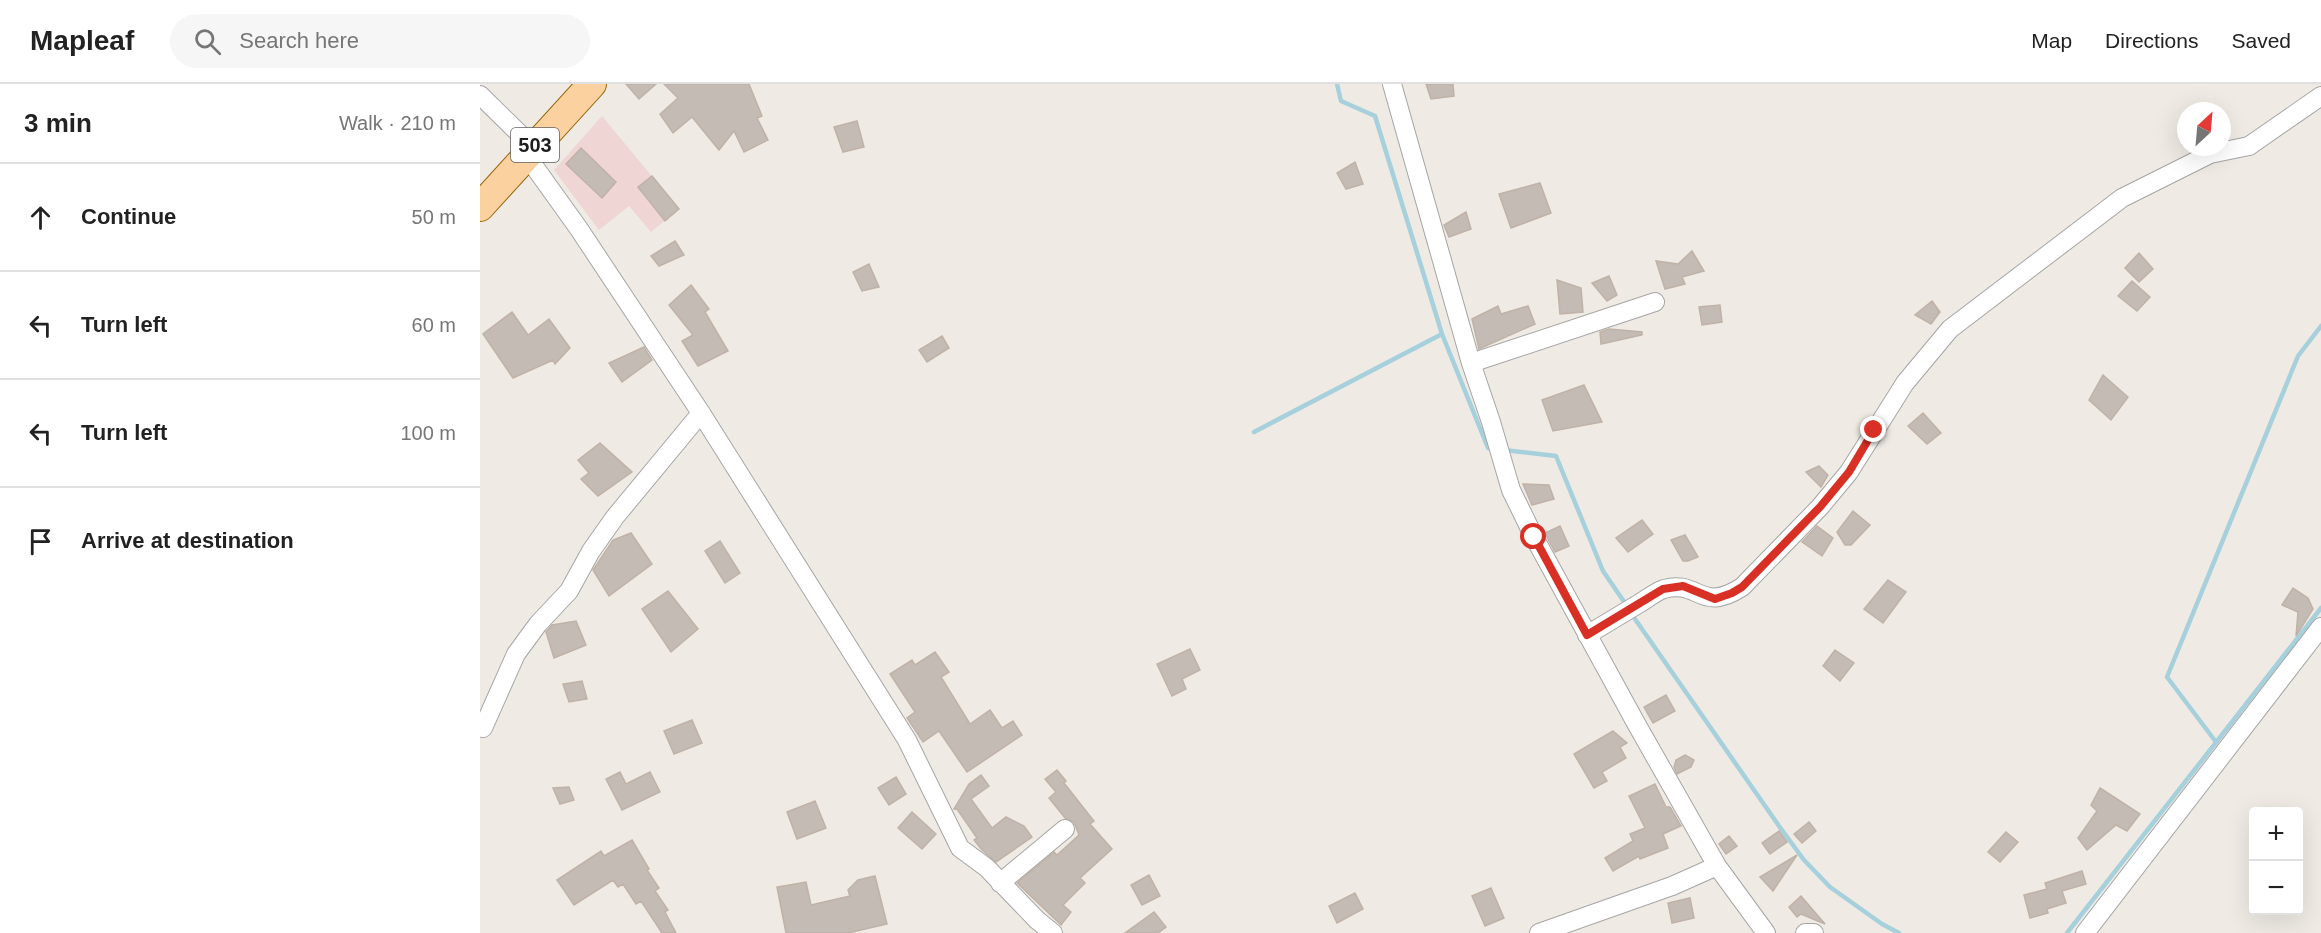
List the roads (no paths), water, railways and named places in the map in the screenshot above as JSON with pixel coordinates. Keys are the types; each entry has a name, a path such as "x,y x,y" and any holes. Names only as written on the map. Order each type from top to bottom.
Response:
{"main road":[{"name":"503","path":"480,207 592,84"}],"street":[{"path":"1392,84 1471,363 1511,490 1587,635 1718,866 1766,933"},
{"path":"1587,635 1663,589 1683,586 1715,599 1742,587 1820,507 1849,472 1905,383 1950,329 2122,198 2210,154 2249,146 2317,93"},
{"path":"480,95 529,151 701,413 907,740 960,848 987,868 1037,920 1053,933"},
{"path":"1471,363 1654,302"},
{"path":"483,728 516,654 538,624 569,591 591,551 615,517 701,413"},
{"path":"2085,933 2321,627"},
{"path":"1000,883 1065,829"},
{"path":"1539,933 1672,886 1718,866"},
{"path":"1805,933 1815,933"}],"waterway":[{"path":"1337,84 1341,101 1375,116 1442,334 1488,448 1493,449"},
{"path":"2216,742 2167,677 2298,356 2321,326"},
{"path":"1254,432 1442,334"},
{"path":"1504,450 1556,456 1603,571 1627,606"},
{"path":"2067,933 2321,608"},
{"path":"1635,619 1804,860 1830,887 1882,924 1899,933"}]}
